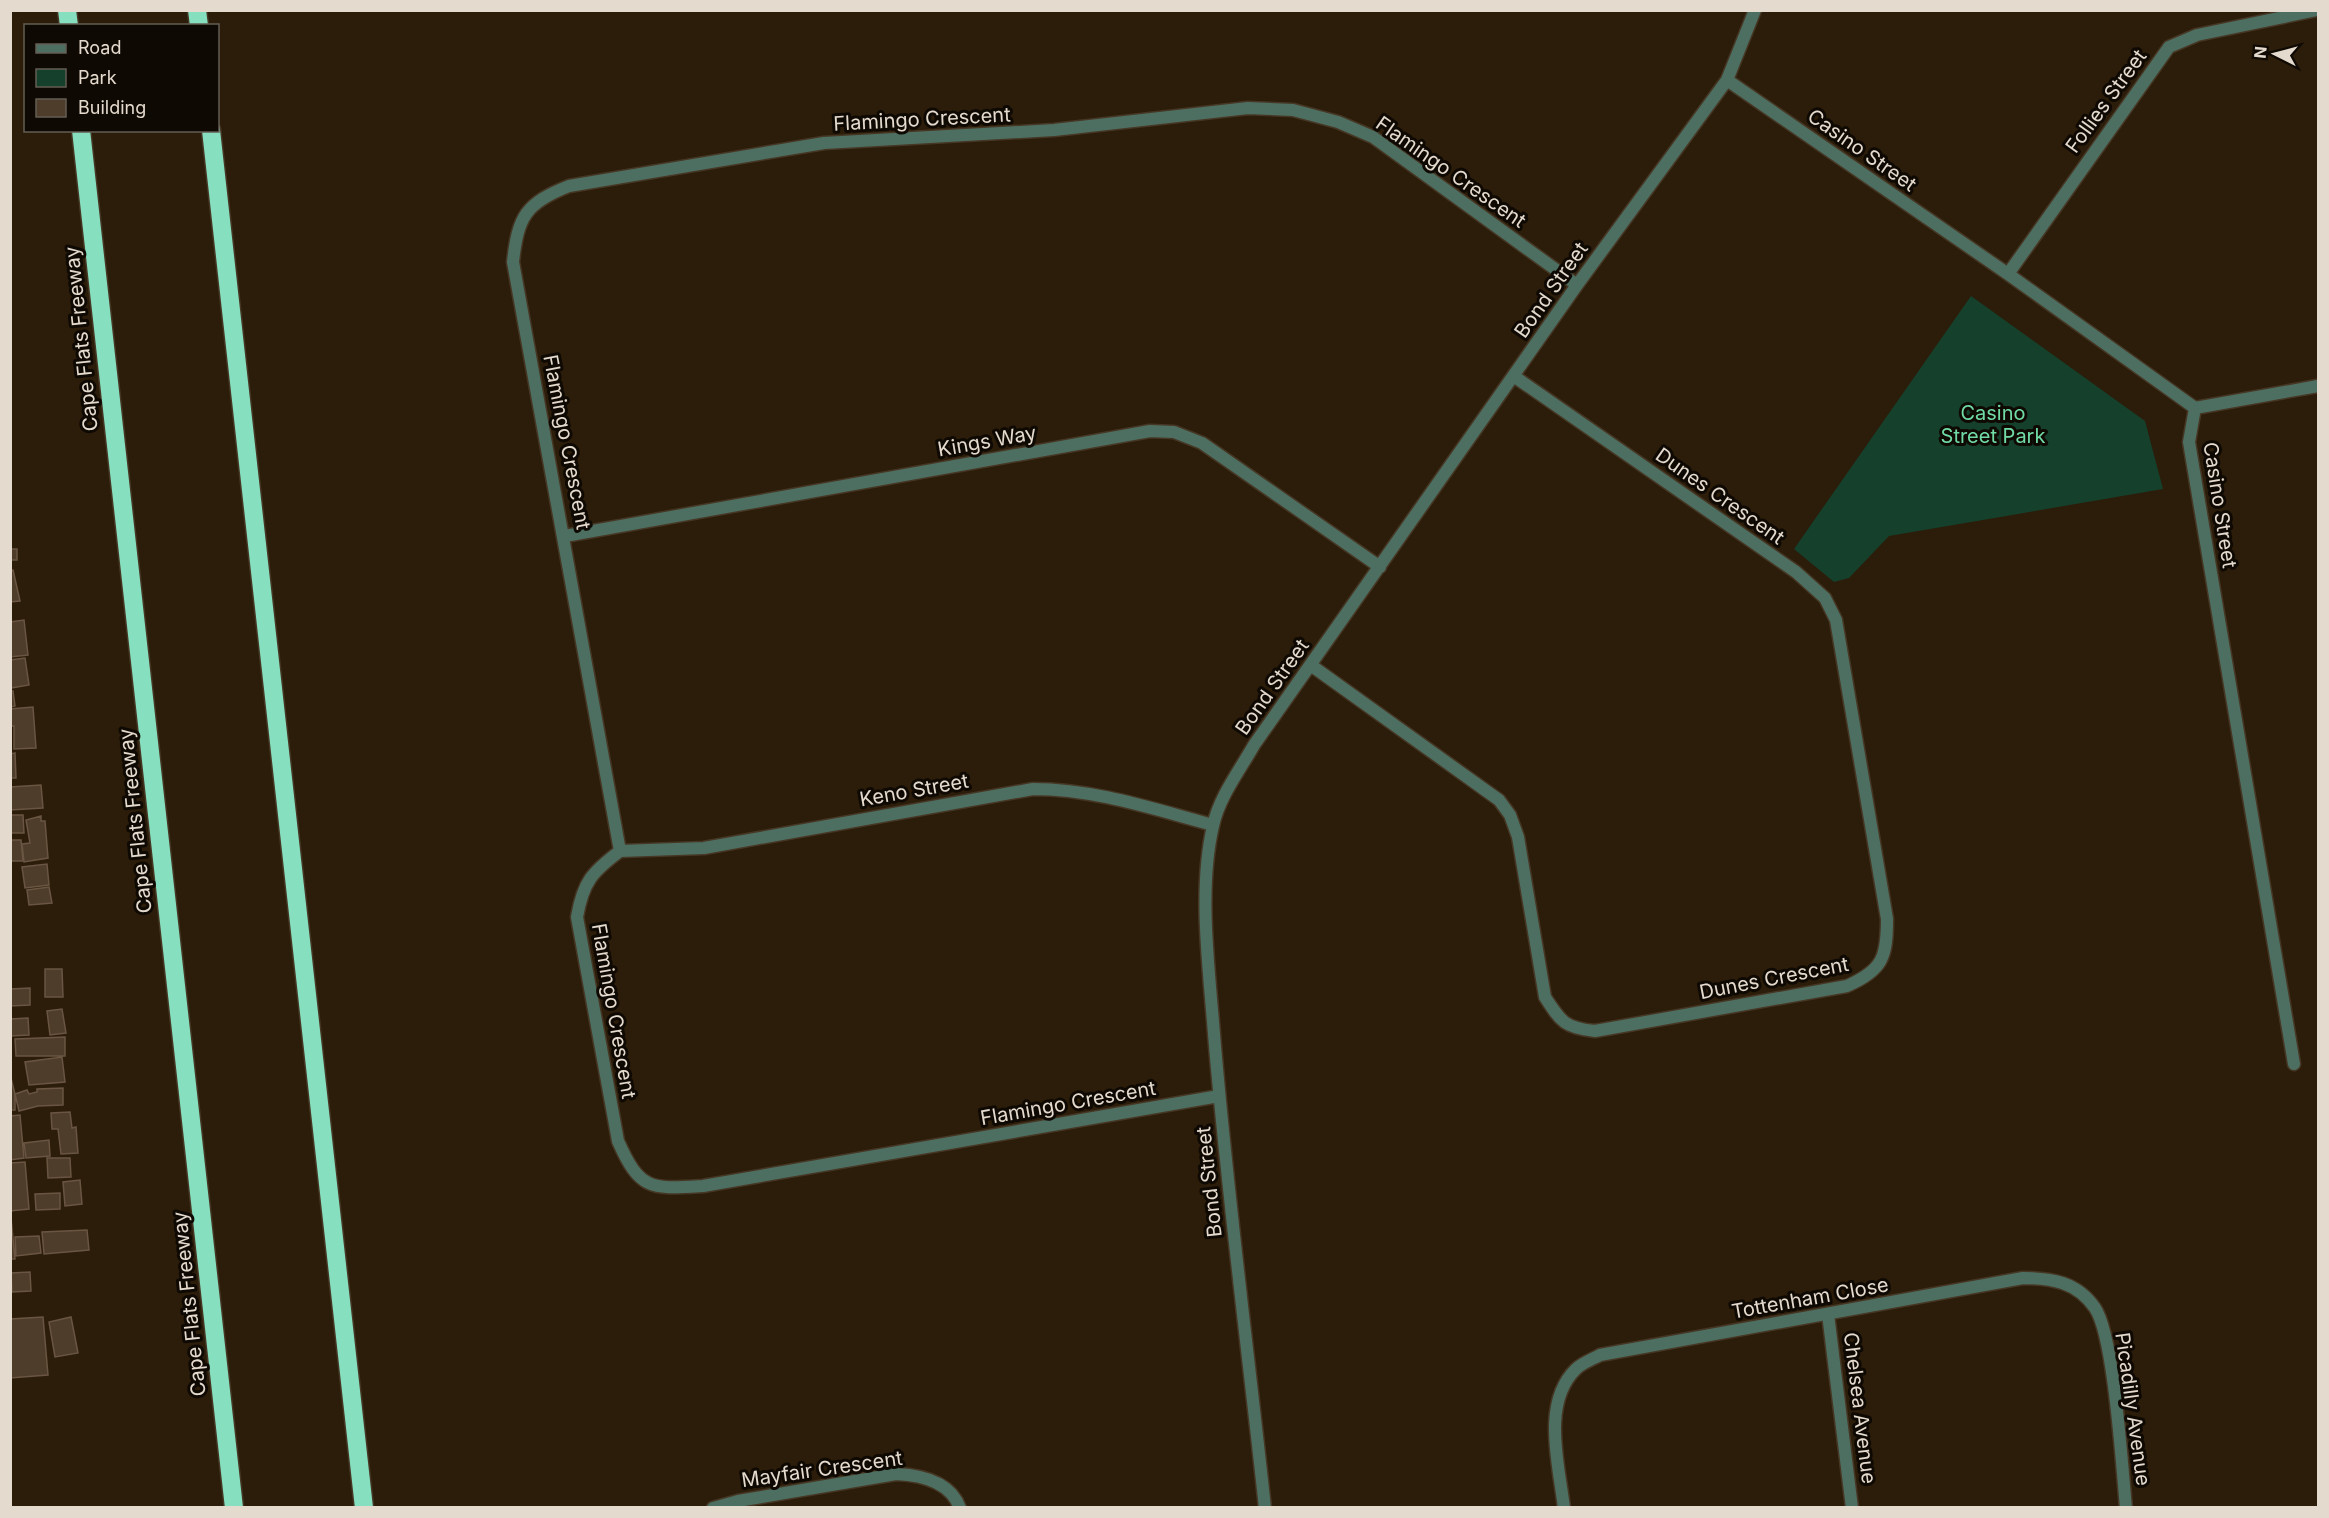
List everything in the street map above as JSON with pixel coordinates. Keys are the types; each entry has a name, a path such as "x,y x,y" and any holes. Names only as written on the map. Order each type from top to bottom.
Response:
{"highway":[{"name":"Cape Flats Freeway","path":"81,132 234,1508"},
{"path":"211,132 364,1508"}],"street":[{"name":"Bond Street","path":"1265,1508 1219,1096 1207,937 1207,879 1213,825 1229,788 1254,745 1515,377 1577,285 1727,80 1755,10"},
{"name":"Follies Street","path":"2008,274 2169,47 2197,35 2317,10"},
{"name":"Casino Street","path":"1727,80 2008,274 2195,408 2188,442 2294,1064"},
{"name":"Flamingo Crescent","path":"1219,1096 703,1186 669,1188 648,1184 631,1169 618,1141 577,917 581,893 594,870 620,851 565,536 513,262 516,237 525,211 544,196 569,186 824,143 1054,130 1248,108 1293,110 1338,122 1373,137 1577,285"},
{"name":"Dunes Crescent","path":"1312,666 1499,800 1510,815 1518,837 1545,997 1559,1019 1574,1029 1595,1031 1847,987 1869,977 1881,963 1887,942 1887,919 1836,620 1825,598 1796,572 1515,377"},
{"path":"2195,408 2319,386"},
{"name":"Kings Way","path":"565,536 1150,431 1174,432 1202,443 1380,567"},
{"name":"Keno Street","path":"620,851 704,848 1033,789 1065,789 1094,793 1213,825"},
{"name":"Tottenham Close","path":"1564,1508 1555,1414 1562,1388 1576,1368 1600,1355 2023,1278 2053,1278 2076,1289"},
{"name":"Picadilly Avenue","path":"2076,1289 2096,1309 2107,1341 2126,1508"},
{"name":"Chelsea Avenue","path":"1828,1314 1852,1508"},
{"name":"Mayfair Crescent","path":"713,1508 738,1501 896,1474 921,1475 942,1485 960,1508"}],"green space":[{"name":"Casino Street Park","path":"1971,296 2145,421 2163,489 1889,536 1849,578 1834,582 1794,549"}],"building":[{"path":"10,549 17,549 17,560 10,560"},
{"path":"13,570 20,601 10,602 10,571"},
{"path":"24,620 28,655 10,657 10,622"},
{"path":"25,658 29,685 11,688 10,660"},
{"path":"10,691 13,691 15,706 10,707"},
{"path":"33,707 36,748 14,749 14,726 10,726 10,709"},
{"path":"15,753 16,778 10,778 10,754"},
{"path":"41,785 43,808 10,810 10,787"},
{"path":"10,815 23,815 24,833 10,833"},
{"path":"41,816 41,821 45,821 48,858 24,862 22,844 30,843 26,820"},
{"path":"10,840 21,840 23,861 10,861"},
{"path":"47,864 49,885 25,888 22,867"},
{"path":"49,887 52,903 29,905 27,890"},
{"path":"45,969 62,969 63,997 45,997"},
{"path":"30,988 30,1005 10,1006 10,989"},
{"path":"62,1009 66,1033 50,1035 47,1011"},
{"path":"28,1018 29,1035 10,1036 10,1019"},
{"path":"65,1037 65,1056 16,1056 15,1039"},
{"path":"62,1057 65,1082 29,1085 25,1062"},
{"path":"10,1074 15,1094 15,1110 10,1110"},
{"path":"63,1088 63,1105 38,1106 19,1111 15,1094 27,1090 29,1094 37,1092 37,1089"},
{"path":"70,1112 72,1128 76,1127 78,1153 61,1154 58,1129 52,1129 51,1113"},
{"path":"20,1115 24,1158 10,1160 10,1116"},
{"path":"49,1140 50,1156 26,1158 24,1143"},
{"path":"47,1158 70,1158 71,1177 48,1178"},
{"path":"25,1162 29,1209 10,1211 10,1163"},
{"path":"80,1180 82,1204 65,1206 63,1182"},
{"path":"60,1193 60,1209 36,1210 35,1194"},
{"path":"11,1218 15,1259 10,1259"},
{"path":"87,1230 89,1250 44,1254 42,1232"},
{"path":"39,1236 41,1253 16,1256 15,1237"},
{"path":"30,1272 31,1291 12,1292 11,1273"},
{"path":"43,1317 48,1375 10,1378 10,1319"},
{"path":"71,1317 78,1353 55,1357 49,1322"}]}
